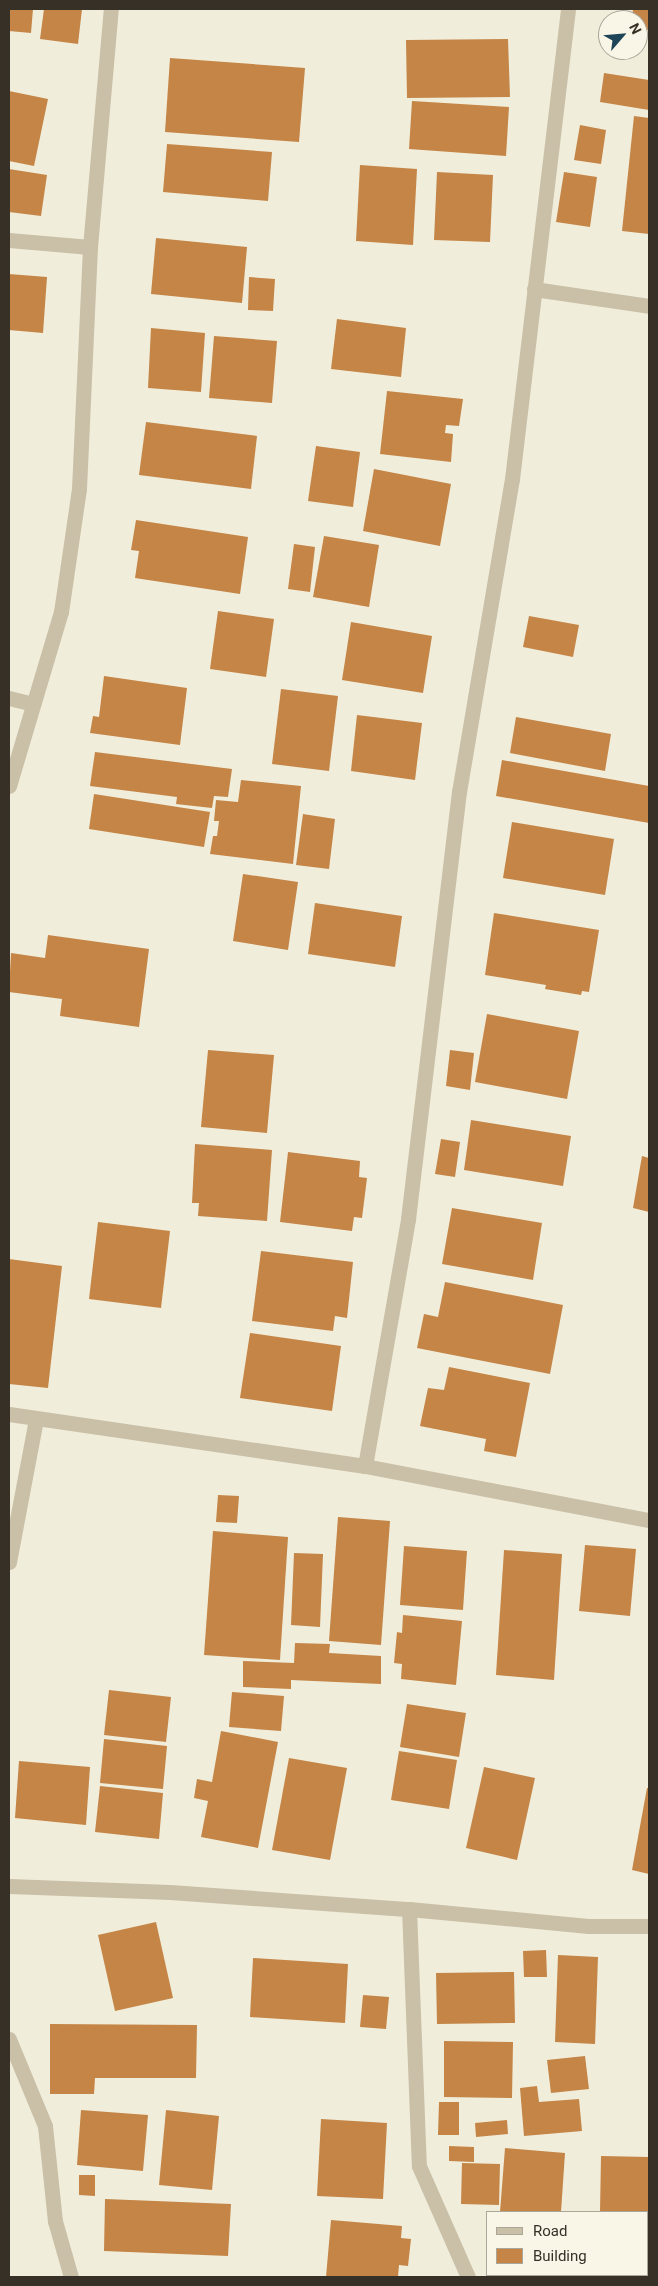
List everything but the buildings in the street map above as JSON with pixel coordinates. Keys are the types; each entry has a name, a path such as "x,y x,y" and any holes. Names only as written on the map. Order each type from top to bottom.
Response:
{"street":[{"path":"9,786 61,612 79,489 90,247 111,9"},
{"path":"365,1466 408,1218 459,792 512,479 568,9"},
{"path":"9,240 90,247"},
{"path":"534,289 649,306"},
{"path":"9,698 33,704"},
{"path":"9,1414 365,1466 649,1520"},
{"path":"9,1562 36,1418"},
{"path":"9,1886 170,1892 409,1909 588,1926 649,1926"},
{"path":"409,1909 419,2166 468,2277"},
{"path":"9,2038 45,2126 56,2221 71,2277"}]}
